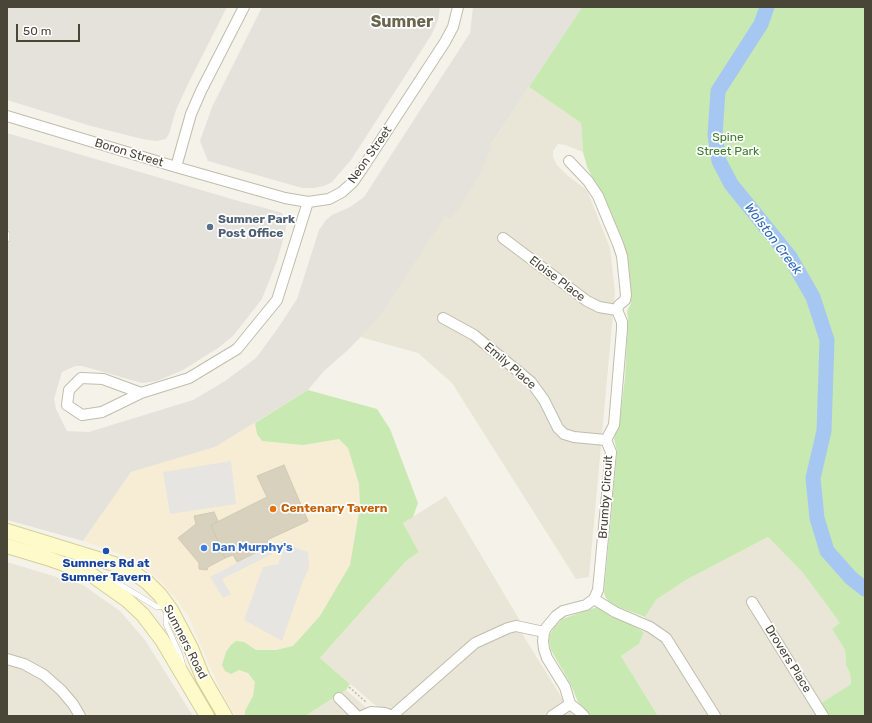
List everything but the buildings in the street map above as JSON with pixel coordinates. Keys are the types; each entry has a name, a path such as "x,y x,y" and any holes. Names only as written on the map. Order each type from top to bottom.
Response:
{"main road":[{"name":"Sumners Road","path":"7,531 114,564 134,573 147,582 160,594 169,606 191,648 203,678 225,716"},
{"name":"Sumners Road","path":"24,536 13,548 89,573 128,600 143,615 162,640 207,716"}],"street":[{"name":"Boron Street","path":"7,116 176,167 191,114 244,7"},
{"name":"Neon Street","path":"176,167 285,198 308,202 329,199 342,192 353,182 445,42 453,28 458,7"},
{"path":"569,161 594,189 622,256 626,295 625,300 619,305 617,310"},
{"path":"141,393 103,379 81,378 69,390 67,405 82,415 102,412 141,393 188,378 237,349 277,300 308,202"},
{"name":"Eloise Place","path":"503,238 587,301 599,307 617,310"},
{"name":"Brumby Circuit","path":"594,599 598,590 599,582 611,452 606,440 614,425 622,329 622,322 617,310"},
{"name":"Emily Place","path":"443,318 474,334 531,382 544,400 558,428 564,434 574,437 606,440"},
{"path":"584,716 570,704 565,687 547,658 543,641 544,632 556,616 563,612 586,605 594,599 616,612 650,627 666,638 715,716"},
{"name":"Drovers Place","path":"752,602 823,716"},
{"path":"366,714 385,713 392,716 475,643 508,628 516,626 544,632"},
{"path":"7,659 24,664 44,675 61,690 73,704 80,716"},
{"path":"339,698 357,716"},
{"path":"552,716 570,704"}],"lane":[{"path":"7,234 7,239"},
{"path":"89,573 121,585 157,607 169,606 166,614 166,624 180,655 188,684"}],"path":[{"path":"349,687 369,705 366,714"}],"shaded area":[{"path":"7,7 227,7 176,110 169,134 166,139 156,141 91,126 7,100"},
{"path":"262,7 440,7 438,20 432,34 351,160 332,182 324,186 302,188 208,161 200,141 212,107"},
{"path":"473,7 582,7 490,146 492,147 474,185 451,219 445,216 380,317 348,350 324,371 308,390 215,447 131,472 83,541 7,520 7,133 280,212 285,216 287,221 277,261 262,299 233,336 218,348 183,370 157,381 142,383 82,366 75,366 62,372 54,399 56,409 67,431 89,432 193,400 225,381 256,358 297,299 319,230 326,220 332,215 350,207 364,197 470,33"},
{"path":"529,87 581,123 583,152 558,144 553,151 553,157 557,165 568,176 587,190 610,248 615,292 589,577 576,579 452,383 418,353 360,337 380,317 445,215 451,219 490,146"},
{"path":"308,390 377,409 390,429 418,503 413,517 403,523 419,552 407,560 320,658 350,684 346,690 305,716 235,716 218,685 188,616 177,600 159,580 139,564 120,554 83,541 131,472 215,447"},
{"path":"231,461 236,504 170,514 163,472"},
{"path":"446,496 519,619 523,635 573,716 388,716 320,658 407,560 419,552 403,523"},
{"path":"768,537 803,573 841,624 832,629 845,650 846,665 850,673 851,684 821,704 828,716 658,716 621,656 639,644 644,632 645,617 656,600 686,580"},
{"path":"286,544 308,552 309,568 282,641 244,620 263,567 278,564"},
{"path":"269,546 272,554 222,579 231,594 223,598 210,577"},
{"path":"7,562 83,585 120,611 145,640 193,716 7,716"},
{"path":"346,690 367,708 362,712 364,716 305,716"}],"green space":[{"name":"Spine Street Park","path":"582,7 865,7 865,716 828,716 820,704 851,684 850,673 846,665 845,650 832,629 840,623 803,573 768,537 686,580 656,600 645,617 609,602 604,593 617,451 614,439 619,427 625,378 628,320 627,311 631,303 631,293 599,190 587,167 583,152 581,123 529,87"},
{"path":"308,390 377,409 390,429 418,503 413,517 403,523 419,552 407,560 320,658 350,684 346,690 305,716 245,716 245,711 253,696 255,682 248,673 239,670 231,674 225,671 222,665 226,652 236,641 244,642 256,650 276,650 293,646 320,616 350,565 360,506 359,484 348,448 339,439 303,445 262,441 257,434 255,423"},
{"path":"597,607 644,632 639,644 621,656 658,716 591,716 578,702 571,685 551,650 549,640 550,635 554,627 562,619"}],"waterway":[{"name":"Wolston Creek","path":"767,7 761,24 718,91 715,135 719,161 731,184 790,257 813,297 827,340 824,431 813,478 817,518 827,551 851,578 865,589"}],"place":[{"name":"Sumner Park Post Office","path":"210,227"},
{"name":"Centenary Tavern","path":"273,509"},
{"name":"Dan Murphy's","path":"204,548"},
{"name":"Sumners Rd at Sumner Tavern","path":"106,551"}],"district":[{"name":"Sumner","path":"402,22"}]}
